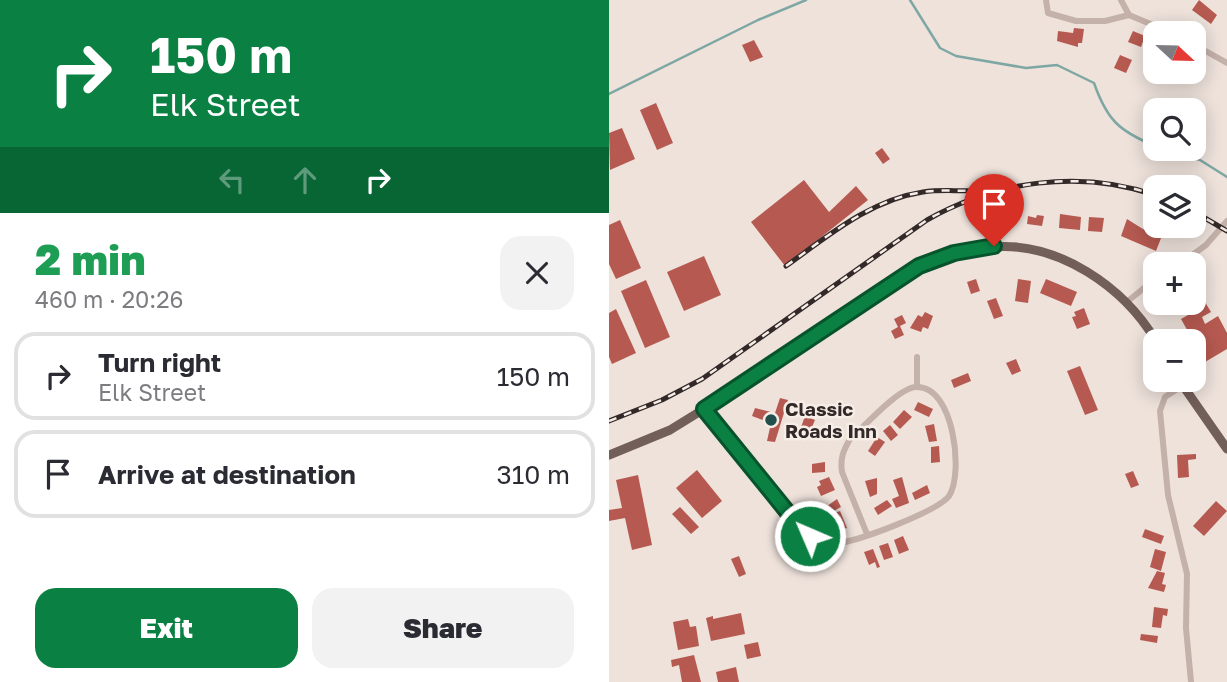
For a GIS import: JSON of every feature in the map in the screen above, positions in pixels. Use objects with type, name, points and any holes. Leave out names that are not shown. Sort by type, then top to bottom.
[{"type":"main road","points":[[609,455],[670,430],[919,266],[954,253],[994,246],[1038,250],[1085,271],[1128,301],[1148,329]]},
{"type":"main road","points":[[1187,392],[1227,449]]},
{"type":"street","points":[[1046,0],[1048,13],[1076,20],[1105,21],[1129,15],[1143,21]]},
{"type":"street","points":[[1121,0],[1129,15]]},
{"type":"street","points":[[1206,51],[1227,63]]},
{"type":"street","points":[[1196,252],[1227,221]]},
{"type":"street","points":[[1128,301],[1143,289]]},
{"type":"street","points":[[917,357],[917,387]]},
{"type":"street","points":[[704,409],[798,525],[810,536],[833,543],[867,534],[944,502],[953,486],[953,440],[948,414],[936,394],[917,387],[899,395],[849,439],[844,449],[842,472],[867,534]]},
{"type":"street","points":[[1171,392],[1165,397],[1160,411],[1168,495],[1187,574],[1186,628],[1191,682]]},
{"type":"building","points":[[1199,0],[1217,15],[1211,24],[1192,10]]},
{"type":"building","points":[[1074,28],[1084,29],[1082,43],[1078,43],[1078,47],[1057,41],[1058,31],[1073,33]]},
{"type":"building","points":[[1133,31],[1143,35],[1141,47],[1128,42]]},
{"type":"building","points":[[754,40],[763,57],[750,62],[742,45]]},
{"type":"building","points":[[1120,55],[1132,60],[1126,73],[1114,68]]},
{"type":"building","points":[[656,103],[673,143],[657,150],[640,110]]},
{"type":"building","points":[[622,128],[635,159],[610,170],[609,133]]},
{"type":"building","points":[[882,148],[890,159],[883,164],[875,153]]},
{"type":"building","points":[[804,180],[829,212],[856,186],[868,200],[785,266],[751,222]]},
{"type":"building","points":[[997,201],[1014,204],[1013,211],[1004,210],[1000,231],[988,229],[990,221],[994,221]]},
{"type":"building","points":[[1060,214],[1081,217],[1080,230],[1059,228]]},
{"type":"building","points":[[1037,215],[1044,216],[1042,226],[1027,224],[1028,216],[1036,218]]},
{"type":"building","points":[[1089,217],[1104,218],[1102,232],[1088,231]]},
{"type":"building","points":[[1127,219],[1143,229],[1143,238],[1161,238],[1156,251],[1121,236]]},
{"type":"building","points":[[620,220],[641,268],[616,279],[609,264],[609,225]]},
{"type":"building","points":[[704,256],[721,295],[684,311],[667,272]]},
{"type":"building","points":[[976,279],[980,291],[971,294],[967,282]]},
{"type":"building","points":[[1018,279],[1031,281],[1028,303],[1015,301]]},
{"type":"building","points":[[1046,279],[1077,292],[1071,306],[1040,293]]},
{"type":"building","points":[[646,280],[670,337],[645,348],[621,291]]},
{"type":"building","points":[[996,298],[1003,316],[994,319],[987,301]]},
{"type":"building","points":[[1084,308],[1090,324],[1077,329],[1072,317],[1076,316],[1074,312]]},
{"type":"building","points":[[616,309],[636,353],[612,364],[609,357],[609,313]]},
{"type":"building","points":[[925,312],[933,316],[928,329],[923,327],[921,332],[910,328],[918,315],[922,317]]},
{"type":"building","points":[[902,315],[906,323],[900,326],[904,335],[895,339],[891,331],[898,327],[894,319]]},
{"type":"building","points":[[1188,315],[1206,315],[1202,317],[1205,324],[1218,316],[1227,333],[1227,349],[1206,361],[1206,329],[1187,329],[1181,319]]},
{"type":"building","points":[[1016,359],[1021,371],[1012,375],[1006,363]]},
{"type":"building","points":[[1080,366],[1098,410],[1085,415],[1067,371]]},
{"type":"building","points":[[968,373],[971,381],[954,388],[951,380]]},
{"type":"building","name":"Classic Roads Inn","points":[[780,398],[788,400],[775,442],[767,441],[771,423],[752,416],[755,408],[775,413]]},
{"type":"building","points":[[918,402],[933,409],[929,417],[914,410]]},
{"type":"building","points":[[904,410],[912,417],[900,429],[893,422]]},
{"type":"building","points":[[805,416],[815,420],[809,434],[800,430]]},
{"type":"building","points":[[934,424],[937,441],[929,442],[925,426]]},
{"type":"building","points":[[890,425],[898,435],[891,441],[883,431]]},
{"type":"building","points":[[877,437],[885,442],[875,456],[868,451]]},
{"type":"building","points":[[939,446],[940,462],[931,463],[931,447]]},
{"type":"building","points":[[1196,454],[1196,459],[1188,460],[1189,477],[1178,478],[1177,455]]},
{"type":"building","points":[[825,462],[825,472],[812,473],[812,464]]},
{"type":"building","points":[[697,470],[722,501],[702,518],[676,488]]},
{"type":"building","points":[[1133,471],[1139,485],[1131,488],[1125,474]]},
{"type":"building","points":[[638,475],[652,545],[632,550],[625,518],[609,521],[609,510],[622,508],[616,480]]},
{"type":"building","points":[[829,477],[835,490],[821,496],[817,487],[821,485],[819,481]]},
{"type":"building","points":[[902,477],[909,503],[896,508],[892,499],[899,496],[893,480]]},
{"type":"building","points":[[877,478],[877,494],[870,497],[865,481]]},
{"type":"building","points":[[927,485],[930,493],[915,500],[912,493]]},
{"type":"building","points":[[837,499],[841,507],[826,515],[823,509]]},
{"type":"building","points":[[887,500],[892,506],[878,515],[874,508]]},
{"type":"building","points":[[1216,501],[1227,511],[1204,536],[1193,526]]},
{"type":"building","points":[[680,507],[699,527],[691,534],[672,514]]},
{"type":"building","points":[[840,511],[847,528],[839,531],[834,519],[824,524],[822,518]]},
{"type":"building","points":[[1145,529],[1164,536],[1161,544],[1142,537]]},
{"type":"building","points":[[903,536],[909,550],[899,554],[894,540]]},
{"type":"building","points":[[888,543],[893,557],[884,560],[879,546]]},
{"type":"building","points":[[873,549],[880,567],[877,568],[875,562],[869,565],[864,552]]},
{"type":"building","points":[[1155,549],[1166,552],[1161,571],[1150,567]]},
{"type":"building","points":[[739,556],[746,574],[739,577],[731,559]]},
{"type":"building","points":[[1157,571],[1165,573],[1162,584],[1166,585],[1164,592],[1148,588]]},
{"type":"building","points":[[1154,607],[1168,609],[1167,616],[1163,615],[1161,628],[1152,627]]},
{"type":"building","points":[[741,613],[745,634],[711,641],[706,618]]},
{"type":"building","points":[[688,619],[690,627],[696,626],[699,646],[678,650],[673,622]]},
{"type":"building","points":[[1141,634],[1158,636],[1157,643],[1140,640]]},
{"type":"building","points":[[758,642],[761,656],[747,659],[744,645]]},
{"type":"building","points":[[694,655],[701,682],[682,682],[679,665],[672,667],[671,660]]},
{"type":"building","points":[[736,667],[739,682],[718,682],[716,672]]},
{"type":"waterway","points":[[609,94],[758,20],[806,0]]},
{"type":"waterway","points":[[910,0],[940,48],[956,56],[1026,68],[1057,65],[1094,83],[1104,106],[1116,123],[1143,140]]},
{"type":"waterway","points":[[1202,161],[1227,177]]},
{"type":"railway","points":[[609,421],[662,400],[702,379],[927,220],[953,207],[1009,188],[1038,183],[1097,182],[1143,192]]},
{"type":"railway","points":[[786,266],[850,221],[885,203],[923,192],[982,190]]},
{"type":"railway","points":[[1206,219],[1227,231]]},
{"type":"place","name":"Classic Roads Inn","points":[[771,420]]},
{"type":"route","points":[[810,536],[782,506],[704,409],[919,266],[954,253],[994,246]]}]
